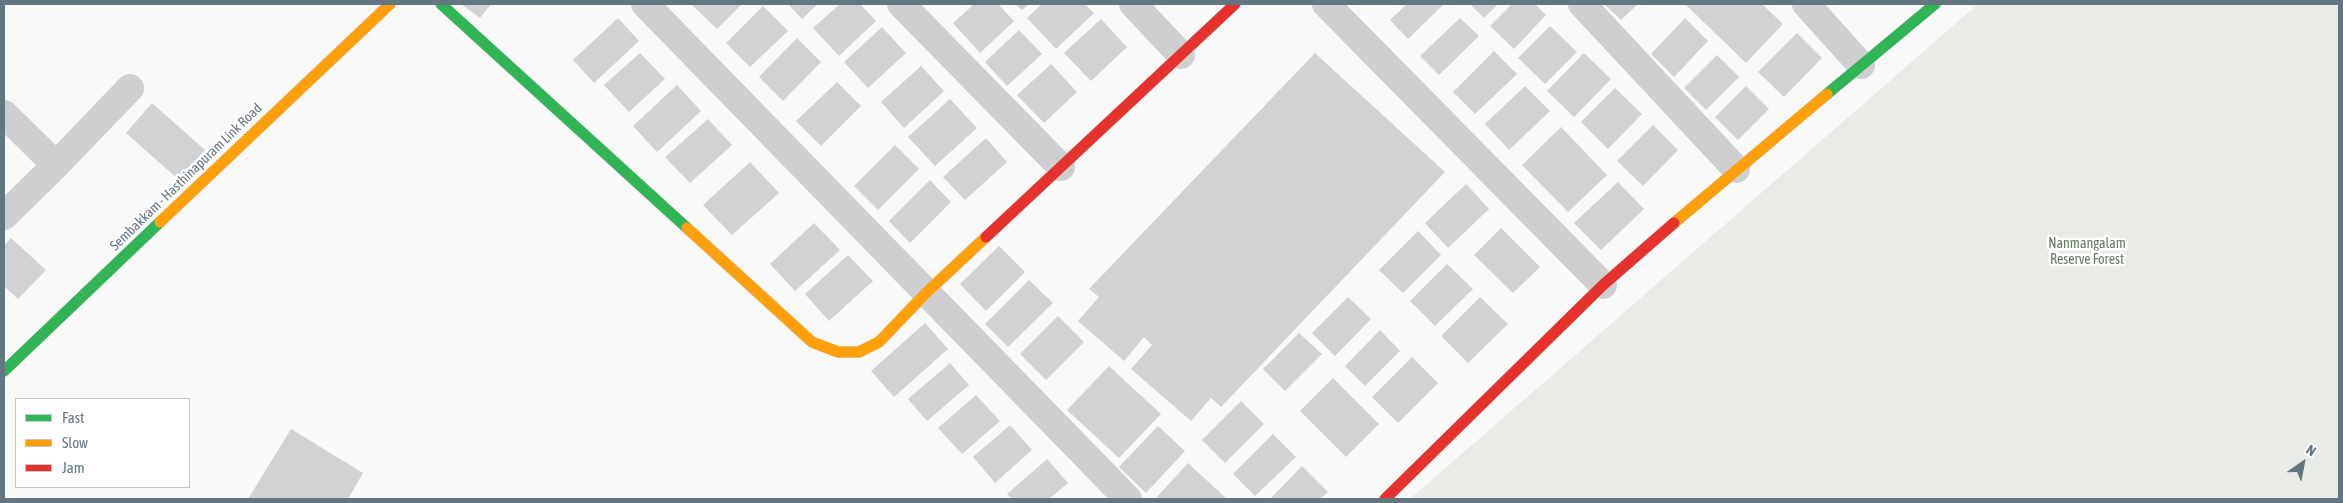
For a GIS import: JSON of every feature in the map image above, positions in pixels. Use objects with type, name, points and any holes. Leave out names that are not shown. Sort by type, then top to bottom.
[{"type":"street","name":"Sembakkam - Hasthinapuram Link Road","points":[[4,371],[390,4]]},
{"type":"street","points":[[441,4],[812,342],[838,352],[859,352],[879,342],[926,293],[1235,4]]},
{"type":"street","points":[[645,4],[1128,499]]},
{"type":"street","points":[[901,4],[1061,167]]},
{"type":"street","points":[[1133,4],[1180,55]]},
{"type":"street","points":[[1326,4],[1603,285]]},
{"type":"street","points":[[1582,4],[1736,169]]},
{"type":"street","points":[[1806,4],[1861,65]]},
{"type":"street","points":[[1385,499],[1603,285],[1736,169],[1935,4]]},
{"type":"street","points":[[4,216],[130,88]]},
{"type":"street","points":[[4,114],[56,165]]},
{"type":"green space","name":"Nanmangalam Reserve Forest","points":[[1978,4],[2339,4],[2339,499],[1410,499]]},
{"type":"building","points":[[461,4],[491,4],[480,18]]},
{"type":"building","points":[[691,4],[742,4],[717,29]]},
{"type":"building","points":[[788,4],[818,4],[802,19]]},
{"type":"building","points":[[840,4],[860,4],[876,21],[839,56],[813,28]]},
{"type":"building","points":[[974,4],[998,4],[1014,21],[980,53],[953,23]]},
{"type":"building","points":[[1015,4],[1029,4],[1022,10]]},
{"type":"building","points":[[1042,4],[1085,4],[1094,13],[1056,49],[1027,18]]},
{"type":"building","points":[[1407,4],[1444,4],[1408,39],[1390,20]]},
{"type":"building","points":[[1470,4],[1498,4],[1484,18]]},
{"type":"building","points":[[1512,4],[1535,4],[1546,15],[1514,49],[1490,26]]},
{"type":"building","points":[[1604,4],[1638,4],[1621,20]]},
{"type":"building","points":[[1685,4],[1762,4],[1783,24],[1746,63]]},
{"type":"building","points":[[763,6],[788,31],[750,67],[726,43]]},
{"type":"building","points":[[618,18],[639,41],[594,83],[573,60]]},
{"type":"building","points":[[1460,18],[1479,36],[1439,75],[1420,56]]},
{"type":"building","points":[[1685,18],[1708,41],[1674,77],[1651,54]]},
{"type":"building","points":[[1101,19],[1127,47],[1091,81],[1064,53]]},
{"type":"building","points":[[1550,26],[1577,52],[1545,84],[1518,58]]},
{"type":"building","points":[[882,27],[906,53],[868,88],[844,62]]},
{"type":"building","points":[[1019,30],[1042,54],[1007,86],[985,62]]},
{"type":"building","points":[[1797,33],[1822,58],[1784,97],[1758,72]]},
{"type":"building","points":[[797,38],[821,62],[783,101],[759,77]]},
{"type":"building","points":[[1494,51],[1517,74],[1475,114],[1453,92]]},
{"type":"building","points":[[640,53],[665,79],[629,112],[604,85]]},
{"type":"building","points":[[1315,53],[1445,172],[1221,407],[1211,398],[1191,421],[1131,369],[1152,345],[1144,337],[1124,361],[1078,321],[1099,297],[1089,289]]},
{"type":"building","points":[[1584,53],[1611,79],[1574,117],[1547,91]]},
{"type":"building","points":[[1717,55],[1739,77],[1706,110],[1684,88]]},
{"type":"building","points":[[1051,64],[1077,92],[1044,123],[1017,95]]},
{"type":"building","points":[[921,66],[944,91],[904,128],[881,102]]},
{"type":"building","points":[[837,82],[861,106],[821,146],[796,121]]},
{"type":"building","points":[[677,85],[701,111],[657,152],[633,126]]},
{"type":"building","points":[[1525,86],[1550,111],[1509,150],[1485,124]]},
{"type":"building","points":[[1746,86],[1769,109],[1738,140],[1715,117]]},
{"type":"building","points":[[1615,88],[1642,114],[1608,149],[1581,122]]},
{"type":"building","points":[[950,99],[977,128],[935,166],[908,137]]},
{"type":"building","points":[[152,103],[205,150],[179,180],[126,133]]},
{"type":"building","points":[[708,119],[732,145],[690,183],[665,157]]},
{"type":"building","points":[[1653,125],[1678,150],[1643,186],[1617,161]]},
{"type":"building","points":[[1561,127],[1607,175],[1568,212],[1522,165]]},
{"type":"building","points":[[986,138],[1007,162],[965,200],[943,177]]},
{"type":"building","points":[[895,145],[919,169],[878,210],[854,186]]},
{"type":"building","points":[[750,162],[779,193],[732,235],[703,205]]},
{"type":"building","points":[[930,180],[951,202],[910,243],[889,221]]},
{"type":"building","points":[[1618,182],[1644,209],[1601,250],[1574,223]]},
{"type":"building","points":[[1466,184],[1489,209],[1448,248],[1425,223]]},
{"type":"building","points":[[814,223],[840,250],[795,291],[770,264]]},
{"type":"building","points":[[1501,228],[1540,267],[1513,293],[1474,255]]},
{"type":"building","points":[[1418,231],[1441,255],[1403,293],[1379,270]]},
{"type":"building","points":[[11,238],[46,270],[18,299],[4,286],[4,246]]},
{"type":"building","points":[[999,246],[1025,272],[986,311],[960,284]]},
{"type":"building","points":[[848,255],[873,281],[829,321],[805,294]]},
{"type":"building","points":[[1447,264],[1473,289],[1435,326],[1410,301]]},
{"type":"building","points":[[1029,280],[1053,303],[1008,347],[985,324]]},
{"type":"building","points":[[1348,297],[1371,319],[1335,356],[1312,333]]},
{"type":"building","points":[[1480,297],[1508,324],[1468,363],[1441,336]]},
{"type":"building","points":[[1058,316],[1084,342],[1046,380],[1020,354]]},
{"type":"building","points":[[925,323],[948,349],[894,397],[871,371]]},
{"type":"building","points":[[1380,330],[1400,351],[1365,386],[1345,366]]},
{"type":"building","points":[[1299,333],[1322,354],[1285,391],[1263,369]]},
{"type":"building","points":[[1412,357],[1438,383],[1398,423],[1372,397]]},
{"type":"building","points":[[950,363],[969,385],[927,421],[908,399]]},
{"type":"building","points":[[1109,366],[1161,414],[1119,458],[1067,410]]},
{"type":"building","points":[[1333,378],[1379,424],[1346,457],[1300,411]]},
{"type":"building","points":[[976,395],[1000,421],[962,454],[938,428]]},
{"type":"building","points":[[1241,401],[1264,424],[1225,463],[1202,440]]},
{"type":"building","points":[[1010,425],[1032,450],[995,483],[973,457]]},
{"type":"building","points":[[1158,426],[1185,451],[1146,493],[1119,467]]},
{"type":"building","points":[[291,429],[363,473],[348,499],[248,499]]},
{"type":"building","points":[[1273,434],[1296,457],[1255,496],[1233,474]]},
{"type":"building","points":[[1047,459],[1068,483],[1049,499],[1012,499],[1007,494]]},
{"type":"building","points":[[1188,463],[1226,498],[1155,499]]},
{"type":"building","points":[[1302,466],[1328,492],[1320,499],[1270,499]]},
{"type":"traffic: fast","points":[[441,4],[687,228]]},
{"type":"traffic: fast","points":[[1827,94],[1935,4]]},
{"type":"traffic: fast","points":[[4,371],[160,222]]},
{"type":"traffic: slow","points":[[160,222],[390,4]]},
{"type":"traffic: slow","points":[[1674,223],[1827,94]]},
{"type":"traffic: slow","points":[[687,228],[812,342],[838,352],[859,352],[879,342],[926,293],[986,237]]},
{"type":"traffic: jam","points":[[986,237],[1235,4]]},
{"type":"traffic: jam","points":[[1385,499],[1603,285],[1674,223]]}]
